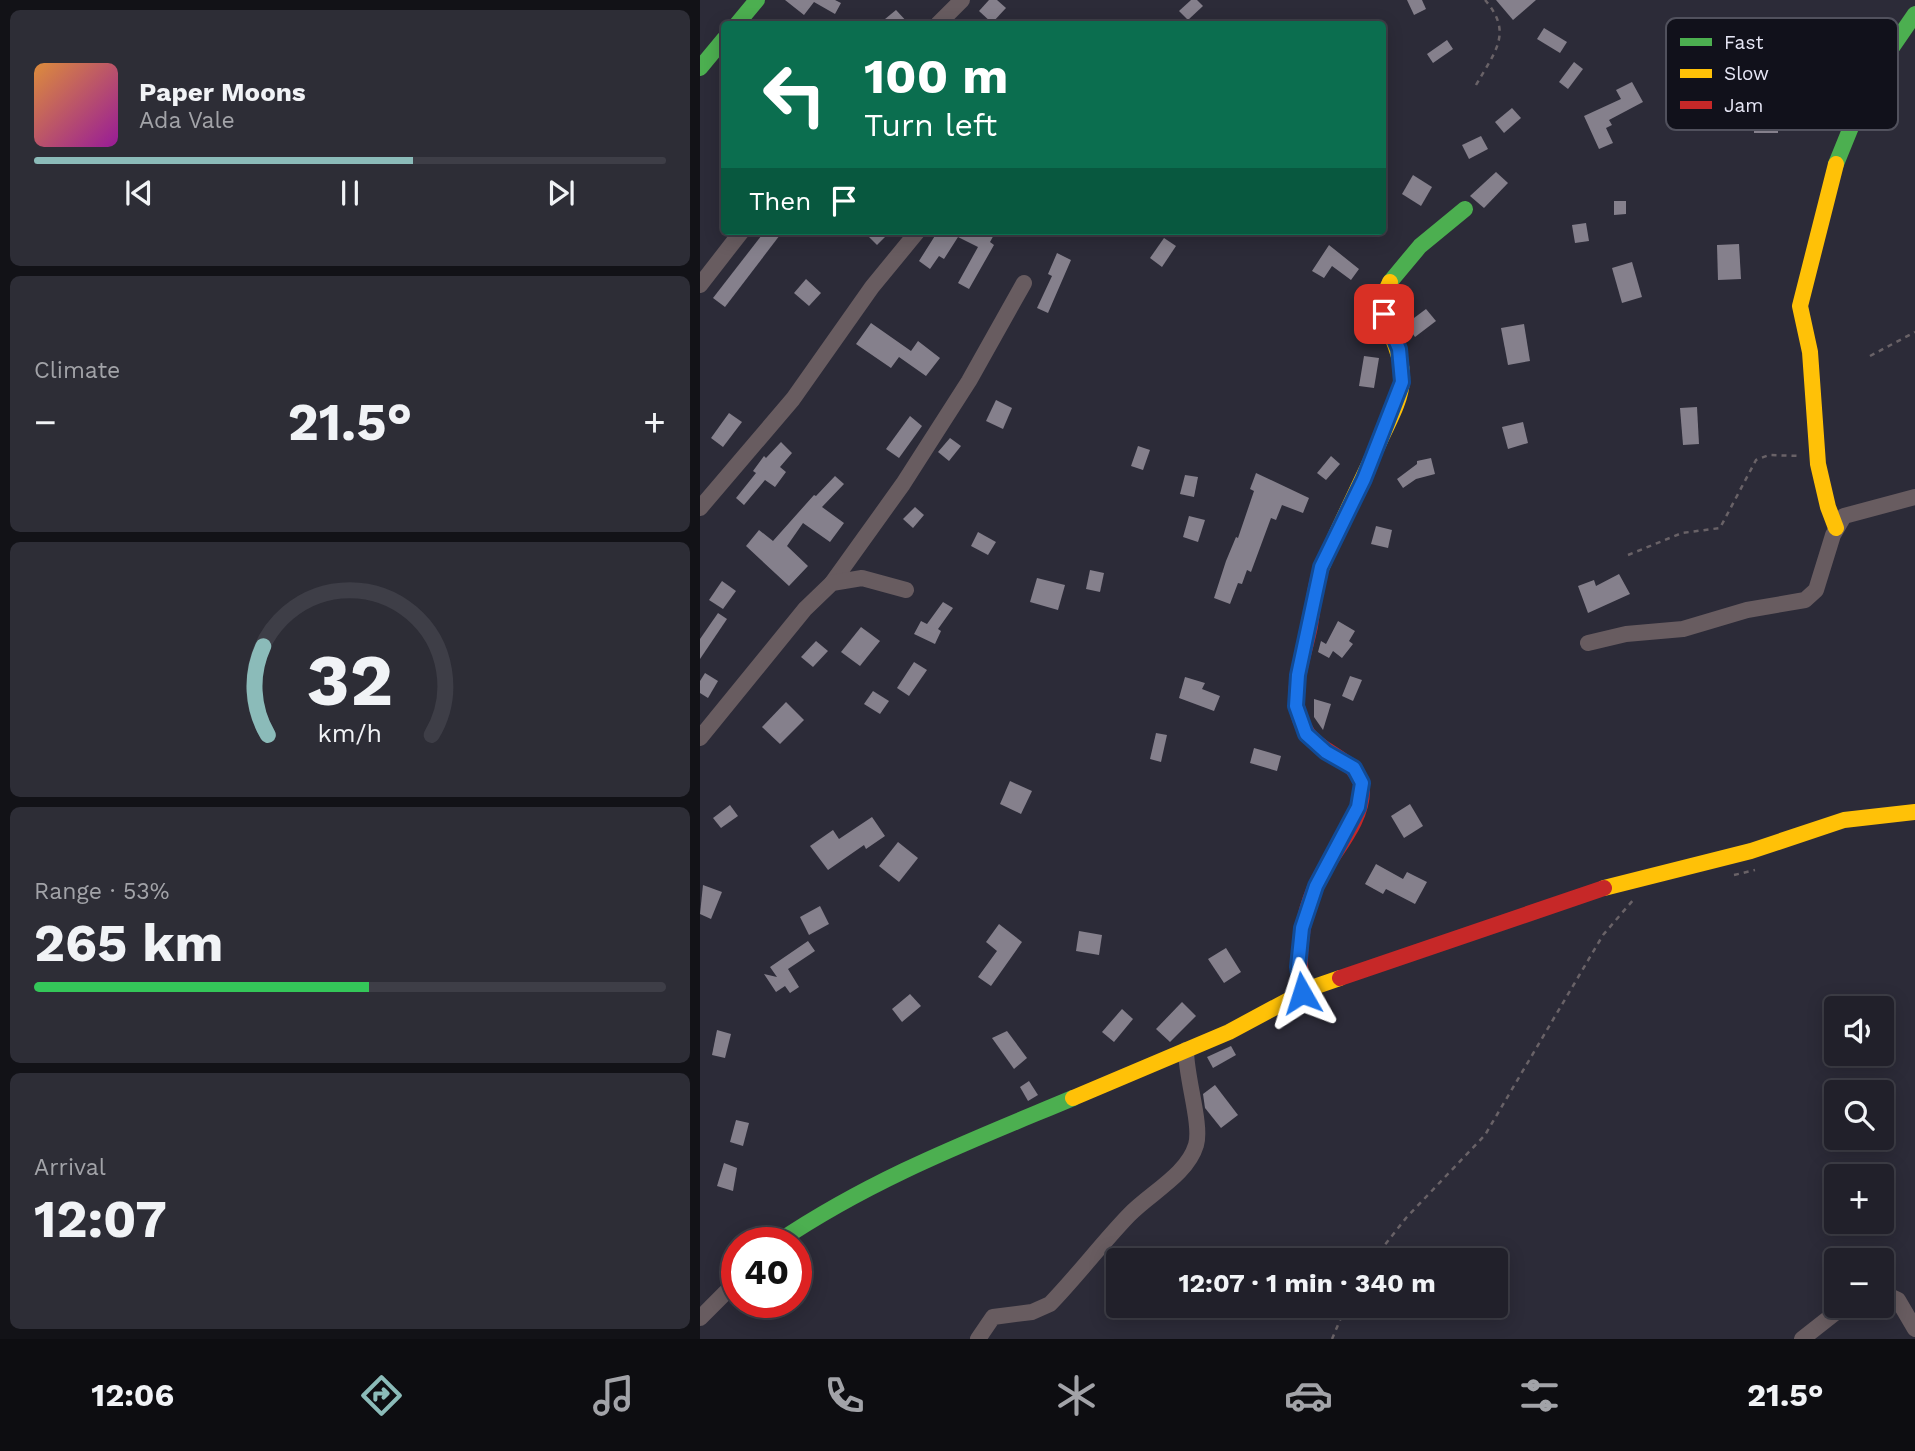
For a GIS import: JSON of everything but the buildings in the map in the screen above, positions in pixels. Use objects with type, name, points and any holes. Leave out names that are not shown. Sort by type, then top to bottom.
[{"type":"street","points":[[740,21],[757,0]]},
{"type":"street","points":[[941,21],[962,0]]},
{"type":"street","points":[[1898,37],[1913,19]]},
{"type":"street","points":[[700,68],[721,43]]},
{"type":"street","points":[[1836,528],[1828,507],[1818,457],[1810,353],[1799,308],[1805,276],[1845,130]]},
{"type":"street","points":[[1302,993],[1298,967],[1302,928],[1316,886],[1349,827],[1362,792],[1359,774],[1354,768],[1326,752],[1306,734],[1296,706],[1298,675],[1318,577],[1364,479],[1402,382],[1399,349],[1384,314],[1385,291],[1425,239],[1465,209]]},
{"type":"street","points":[[700,285],[739,235]]},
{"type":"street","points":[[700,508],[793,399],[872,287],[915,235]]},
{"type":"street","points":[[700,738],[805,608],[832,583],[902,485],[962,391],[1024,283]]},
{"type":"street","points":[[1588,643],[1626,634],[1683,629],[1747,610],[1805,600],[1816,590],[1836,528],[1849,513],[1881,508],[1915,497]]},
{"type":"street","points":[[832,583],[862,578],[906,590]]},
{"type":"street","points":[[800,1227],[830,1207],[886,1177],[1229,1032],[1302,993],[1619,883],[1739,854],[1844,820],[1915,812]]},
{"type":"street","points":[[978,1339],[993,1317],[1004,1313],[1032,1312],[1050,1304],[1136,1207],[1189,1160],[1196,1144],[1198,1124],[1186,1070],[1186,1049]]},
{"type":"street","points":[[700,1318],[721,1297]]},
{"type":"street","points":[[1894,1298],[1898,1300],[1915,1329]]},
{"type":"street","points":[[1802,1339],[1829,1318]]},
{"type":"path","points":[[1476,85],[1500,40],[1496,12],[1485,0]]},
{"type":"path","points":[[1870,356],[1915,332]]},
{"type":"path","points":[[1628,555],[1682,533],[1723,527],[1756,460],[1762,456],[1818,457]]},
{"type":"path","points":[[1727,876],[1762,868]]},
{"type":"path","points":[[1382,1248],[1406,1218],[1485,1135],[1603,934],[1620,912],[1641,894]]},
{"type":"path","points":[[1332,1339],[1341,1318]]},
{"type":"traffic: fast","points":[[740,21],[757,0]]},
{"type":"traffic: fast","points":[[1898,39],[1915,14]]},
{"type":"traffic: fast","points":[[700,68],[721,43]]},
{"type":"traffic: fast","points":[[1836,164],[1850,130]]},
{"type":"traffic: fast","points":[[1390,282],[1420,246],[1465,209]]},
{"type":"traffic: fast","points":[[801,1227],[885,1180],[1073,1098]]},
{"type":"traffic: slow","points":[[1836,164],[1800,306],[1810,352],[1818,464],[1836,528]]},
{"type":"traffic: slow","points":[[1321,569],[1400,395],[1401,367],[1386,319],[1385,295],[1390,282]]},
{"type":"traffic: slow","points":[[1604,888],[1751,851],[1844,820],[1915,812]]},
{"type":"traffic: slow","points":[[1073,1098],[1229,1032],[1311,988],[1340,978]]},
{"type":"traffic: jam","points":[[1302,993],[1300,949],[1308,907],[1319,879],[1353,825],[1362,789],[1355,771],[1308,734],[1297,708],[1297,681],[1321,569]]},
{"type":"traffic: jam","points":[[1340,978],[1604,888]]},
{"type":"route","points":[[1302,993],[1298,967],[1302,928],[1316,886],[1358,807],[1362,783],[1354,768],[1314,744],[1306,734],[1296,706],[1298,675],[1321,567],[1364,479],[1393,411],[1402,382],[1399,349],[1384,314]]}]
